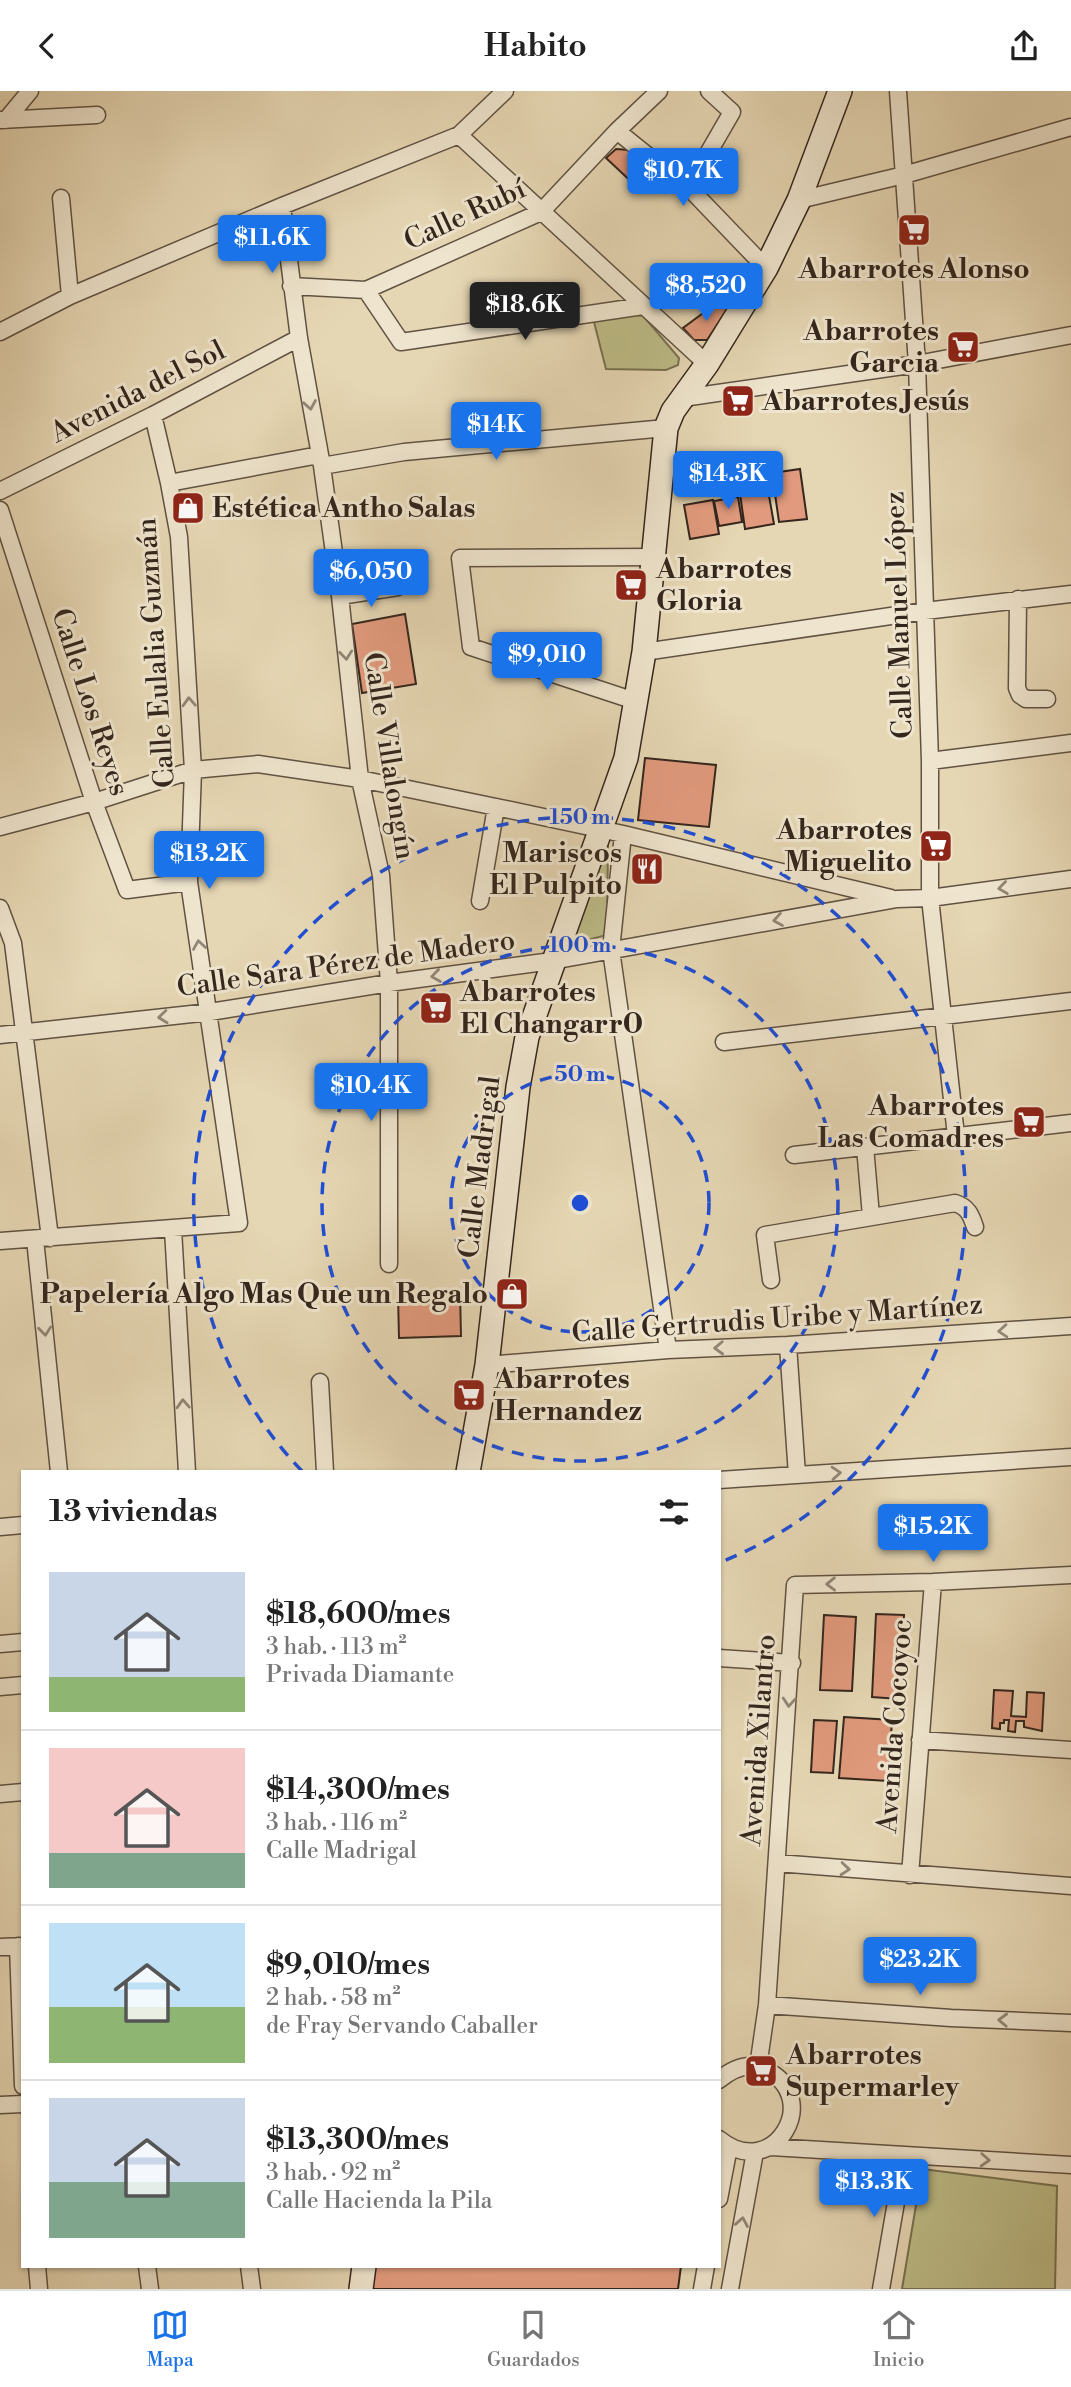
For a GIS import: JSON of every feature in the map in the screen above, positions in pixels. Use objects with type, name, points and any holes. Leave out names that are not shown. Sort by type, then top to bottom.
[{"type":"street","points":[[3,120],[30,91]]},
{"type":"street","points":[[0,332],[70,296],[459,135],[505,91]]},
{"type":"street","name":"Calle Rubí","points":[[292,286],[366,290],[541,212],[617,131],[659,91]]},
{"type":"street","points":[[688,188],[733,112],[709,91]]},
{"type":"street","name":"Calle Madrigal","points":[[468,1470],[487,1365],[517,1087],[527,1037],[552,961],[626,758],[644,652],[666,428],[766,268],[800,200],[840,91]]},
{"type":"street","name":"Calle Manuel López","points":[[898,91],[917,364],[930,761],[930,898],[956,1136]]},
{"type":"street","points":[[3,120],[97,115]]},
{"type":"street","points":[[800,200],[904,175],[1071,127]]},
{"type":"street","points":[[617,131],[688,188],[766,268]]},
{"type":"street","points":[[459,135],[707,365]]},
{"type":"street","points":[[61,198],[70,296]]},
{"type":"street","name":"Calle Villalongín","points":[[282,206],[299,338],[340,596],[360,779],[381,875],[389,983],[389,1264]]},
{"type":"street","points":[[366,290],[401,342],[643,306]]},
{"type":"street","points":[[683,398],[917,364],[1071,335]]},
{"type":"street","name":"Avenida del Sol","points":[[0,491],[299,338]]},
{"type":"street","name":"Calle Eulalia Guzmán","points":[[153,415],[179,537],[193,770],[189,882],[239,1223],[173,1229]]},
{"type":"street","points":[[169,483],[320,460],[666,428]]},
{"type":"street","name":"Calle Los Reyes","points":[[0,510],[94,802],[127,890],[189,882]]},
{"type":"street","points":[[635,701],[471,647],[460,558],[655,557]]},
{"type":"street","points":[[340,596],[398,587]]},
{"type":"street","points":[[644,652],[925,611],[1071,594]]},
{"type":"street","points":[[1018,599],[1017,688],[1020,695],[1027,699],[1047,699]]},
{"type":"street","points":[[930,761],[1071,743]]},
{"type":"street","points":[[0,827],[94,802],[193,770],[258,764],[360,779],[496,807],[897,899]]},
{"type":"street","points":[[480,901],[496,807]]},
{"type":"street","points":[[623,834],[611,950],[668,1350]]},
{"type":"street","name":"Calle Sara Pérez de Madero","points":[[0,1035],[210,1013],[389,983],[552,961],[897,899],[930,898],[1071,879]]},
{"type":"street","points":[[0,908],[13,943],[25,1032],[59,1470]]},
{"type":"street","points":[[724,1042],[1071,1001]]},
{"type":"street","points":[[794,1155],[1071,1123]]},
{"type":"street","points":[[865,1147],[871,1216]]},
{"type":"street","points":[[771,1280],[765,1235],[956,1203],[964,1205],[975,1227]]},
{"type":"street","points":[[0,1241],[173,1229],[187,1470]]},
{"type":"street","name":"Calle Gertrudis Uribe y Martínez","points":[[487,1365],[668,1350],[788,1345],[1071,1326]]},
{"type":"street","points":[[788,1345],[797,1475]]},
{"type":"street","points":[[320,1382],[325,1470]]},
{"type":"street","points":[[721,1480],[1071,1457]]},
{"type":"street","points":[[0,1527],[21,1525]]},
{"type":"street","points":[[933,1582],[1071,1575]]},
{"type":"street","name":"Avenida Xilantro","points":[[758,2067],[767,2005],[796,1585],[933,1582]]},
{"type":"street","name":"Avenida Cocoyoc","points":[[909,1875],[933,1582]]},
{"type":"street","points":[[0,1644],[21,1642]]},
{"type":"street","points":[[721,1658],[792,1663]]},
{"type":"street","points":[[0,1687],[21,1685]]},
{"type":"street","points":[[920,1740],[1071,1750]]},
{"type":"street","points":[[0,1794],[21,1792]]},
{"type":"street","points":[[777,1863],[1071,1886]]},
{"type":"street","points":[[0,1947],[20,1946],[21,1993]]},
{"type":"street","points":[[767,2005],[951,2018],[1071,2023]]},
{"type":"street","points":[[721,2078],[743,2067],[758,2067],[774,2074],[786,2086],[792,2103],[791,2120],[784,2135],[763,2149],[730,2289]]},
{"type":"street","points":[[0,2105],[21,2104]]},
{"type":"street","points":[[721,2177],[724,2143],[742,2151],[763,2149],[1071,2165]]},
{"type":"street","points":[[881,2289],[904,2156]]},
{"type":"street","points":[[37,2268],[39,2289]]},
{"type":"street","points":[[147,2268],[149,2289]]},
{"type":"street","points":[[249,2268],[252,2289]]},
{"type":"street","points":[[361,2289],[364,2268]]},
{"type":"street","points":[[702,2289],[706,2268]]},
{"type":"shaded area","points":[[640,312],[679,358],[678,365],[666,370],[606,369],[593,318]]},
{"type":"shaded area","points":[[608,838],[607,935],[571,944]]},
{"type":"shaded area","points":[[922,2169],[1057,2186],[1055,2289],[902,2289]]},
{"type":"building","points":[[616,149],[629,150],[652,171],[637,187],[606,158]]},
{"type":"building","points":[[714,305],[729,307],[707,340],[694,340],[683,328]]},
{"type":"building","points":[[800,469],[807,519],[779,522],[772,473]]},
{"type":"building","points":[[768,490],[774,524],[745,529],[740,494]]},
{"type":"building","points":[[738,497],[742,522],[719,526],[714,501]]},
{"type":"building","points":[[713,500],[719,534],[690,539],[684,505]]},
{"type":"building","points":[[405,614],[416,684],[362,693],[352,624]]},
{"type":"building","points":[[645,758],[716,765],[709,827],[638,820]]},
{"type":"building","points":[[460,1293],[461,1336],[399,1338],[398,1295]]},
{"type":"building","points":[[876,1614],[904,1615],[899,1699],[872,1697]]},
{"type":"building","points":[[824,1615],[856,1617],[852,1691],[820,1690]]},
{"type":"building","points":[[994,1690],[1013,1691],[1011,1716],[1026,1717],[1027,1692],[1044,1693],[1042,1731],[1024,1727],[1024,1721],[1016,1721],[1015,1732],[1008,1731],[1009,1720],[1000,1723],[1000,1729],[992,1728]]},
{"type":"building","points":[[844,1717],[892,1720],[888,1781],[839,1778]]},
{"type":"building","points":[[814,1720],[837,1721],[833,1773],[811,1772]]},
{"type":"building","points":[[375,2268],[681,2268],[678,2289],[372,2289]]},
{"type":"place","name":"Abarrotes Alonso","points":[[914,230]]},
{"type":"place","name":"Abarrotes Garcia","points":[[963,347]]},
{"type":"place","name":"Abarrotes Jesús","points":[[738,401]]},
{"type":"place","name":"Estética Antho Salas","points":[[188,508]]},
{"type":"place","name":"Abarrotes Gloria","points":[[631,585]]},
{"type":"place","name":"Abarrotes Miguelito","points":[[936,846]]},
{"type":"place","name":"Mariscos El Pulpito","points":[[647,869]]},
{"type":"place","name":"Abarrotes El Changarr0","points":[[436,1008]]},
{"type":"place","name":"Abarrotes Las Comadres","points":[[1029,1122]]},
{"type":"place","name":"Papelería Algo Mas Que un Regalo","points":[[512,1294]]},
{"type":"place","name":"Abarrotes Hernandez","points":[[469,1395]]},
{"type":"place","name":"Abarrotes Supermarley","points":[[761,2071]]}]
